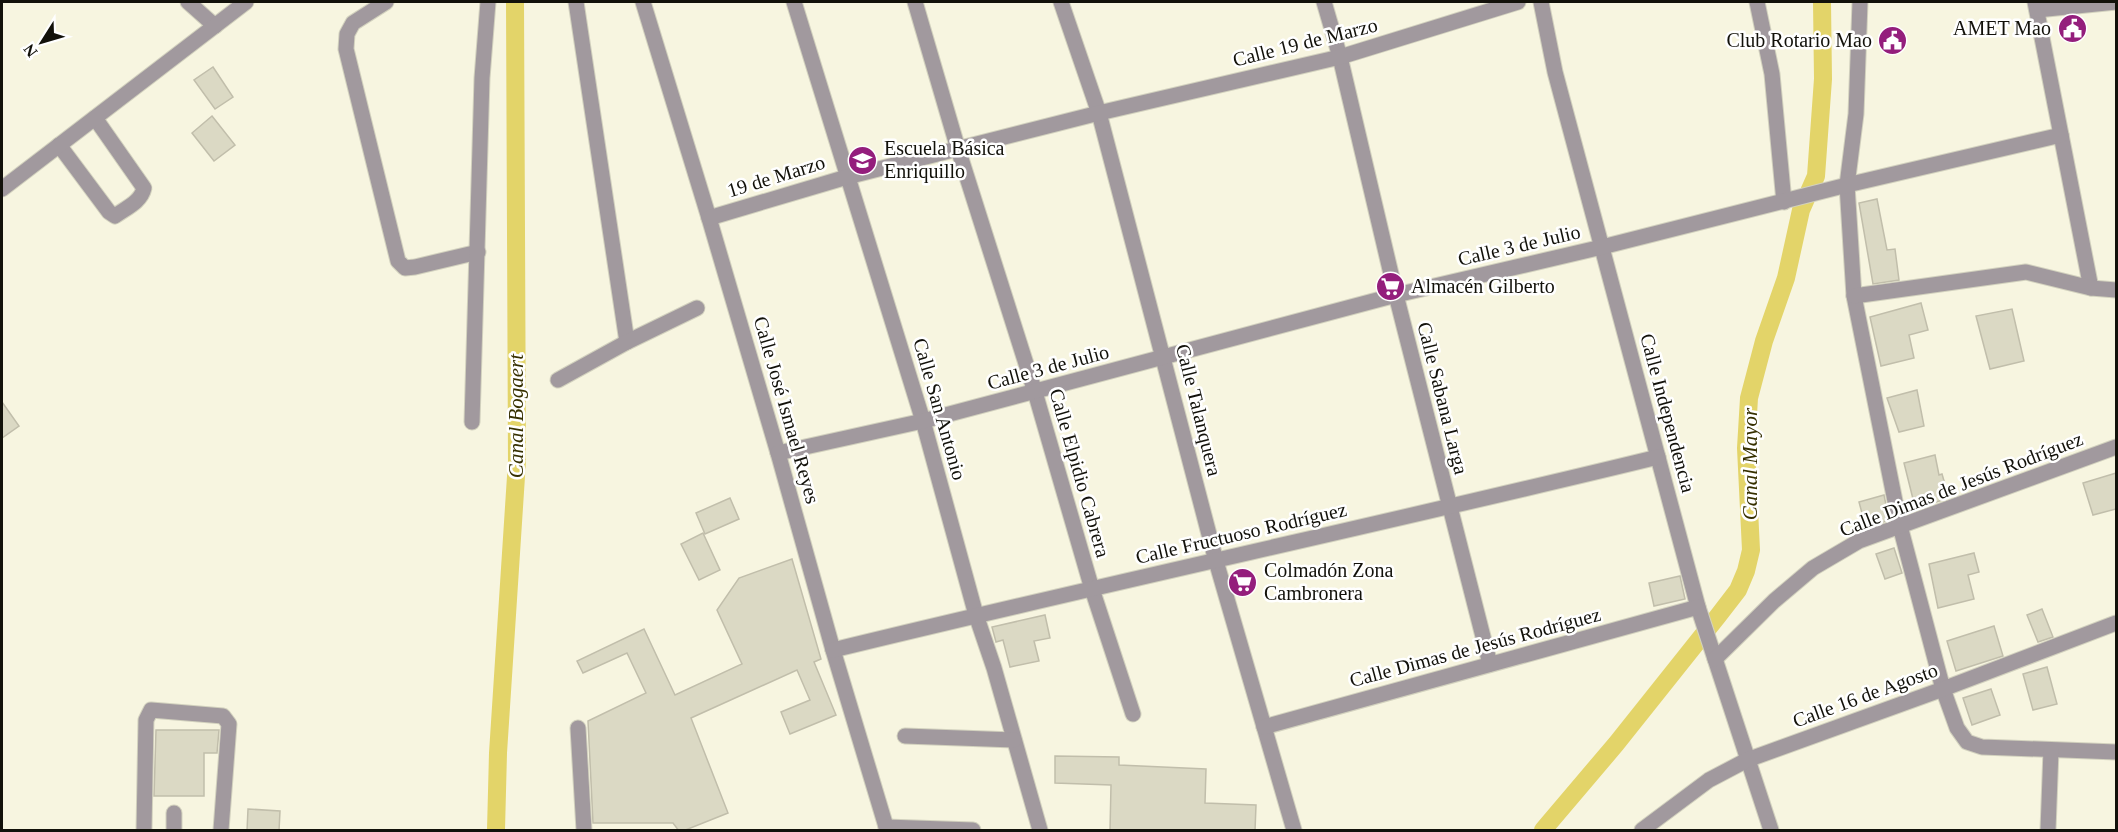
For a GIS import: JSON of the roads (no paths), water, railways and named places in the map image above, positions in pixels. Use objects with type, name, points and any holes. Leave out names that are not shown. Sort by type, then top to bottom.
[{"type":"street","points":[[188,2],[215,26]]},
{"type":"street","points":[[2,189],[246,2]]},
{"type":"street","points":[[386,2],[354,23],[347,34],[346,49],[398,261],[405,268],[415,267],[478,252]]},
{"type":"street","points":[[472,422],[482,78],[488,2]]},
{"type":"street","points":[[576,2],[627,342]]},
{"type":"street","name":"Calle José Ismael Reyes","points":[[643,2],[710,218],[833,650],[887,829]]},
{"type":"street","name":"Calle San Antonio","points":[[794,2],[923,421],[976,615],[1040,831]]},
{"type":"street","name":"Calle Elpidio Cabrera","points":[[915,2],[958,149],[1035,392],[1092,589],[1133,714]]},
{"type":"street","name":"Calle Talanquera","points":[[1061,2],[1099,114],[1216,561],[1294,831]]},
{"type":"street","name":"Calle Sabana Larga","points":[[1324,2],[1340,57],[1396,295],[1490,664]]},
{"type":"street","name":"Calle 19 de Marzo","points":[[1099,114],[1340,57],[1518,2]]},
{"type":"street","name":"Calle Independencia","points":[[1541,2],[1555,72],[1699,610],[1771,831]]},
{"type":"street","points":[[1757,2],[1772,74],[1788,201]]},
{"type":"street","points":[[1860,2],[1856,114],[1847,185],[1854,296],[1900,526],[1943,689],[1957,728],[1967,742],[1982,747],[2116,752]]},
{"type":"street","points":[[2091,288],[2036,6],[2116,2]]},
{"type":"street","name":"19 de Marzo","points":[[710,218],[847,177],[1099,114]]},
{"type":"street","points":[[59,145],[109,212],[115,216],[137,201],[144,188],[94,118]]},
{"type":"street","name":"Calle 3 de Julio","points":[[778,453],[923,421],[1396,295],[2061,135]]},
{"type":"street","points":[[1854,296],[2026,272],[2091,288],[2116,290]]},
{"type":"street","points":[[558,380],[627,342],[697,308]]},
{"type":"street","name":"Calle Dimas de Jesús Rodríguez","points":[[1714,654],[1813,568],[1859,541],[2116,447]]},
{"type":"street","name":"Calle Fructuoso Rodríguez","points":[[833,650],[976,615],[1450,508],[1658,457]]},
{"type":"street","name":"Calle Dimas de Jesús Rodríguez","points":[[1264,727],[1490,664],[1699,610]]},
{"type":"street","name":"Calle 16 de Agosto","points":[[1642,831],[1709,780],[1747,760],[2116,623]]},
{"type":"street","points":[[144,831],[146,720],[151,710],[223,716],[227,719],[229,724],[221,831]]},
{"type":"street","points":[[578,728],[585,831]]},
{"type":"street","points":[[905,736],[1014,740]]},
{"type":"street","points":[[2048,831],[2052,750]]},
{"type":"street","points":[[174,813],[174,831]]},
{"type":"street","points":[[887,829],[973,831]]},
{"type":"waterway","name":"Canal Bogaert","points":[[496,830],[498,753],[517,461],[515,2]]},
{"type":"waterway","name":"Canal Mayor","points":[[1543,830],[1616,744],[1718,616],[1738,590],[1746,571],[1751,550],[1746,448],[1749,398],[1764,341],[1786,278],[1801,210],[1816,176],[1823,79],[1822,2]]},
{"type":"place","name":"AMET Mao","points":[[2072,28]]},
{"type":"place","name":"Club Rotario Mao","points":[[1893,40]]},
{"type":"place","name":"Escuela Básica Enriquillo","points":[[863,160]]},
{"type":"place","name":"Almacén Gilberto","points":[[1390,286]]},
{"type":"place","name":"Colmadón Zona Cambronera","points":[[1243,582]]}]
